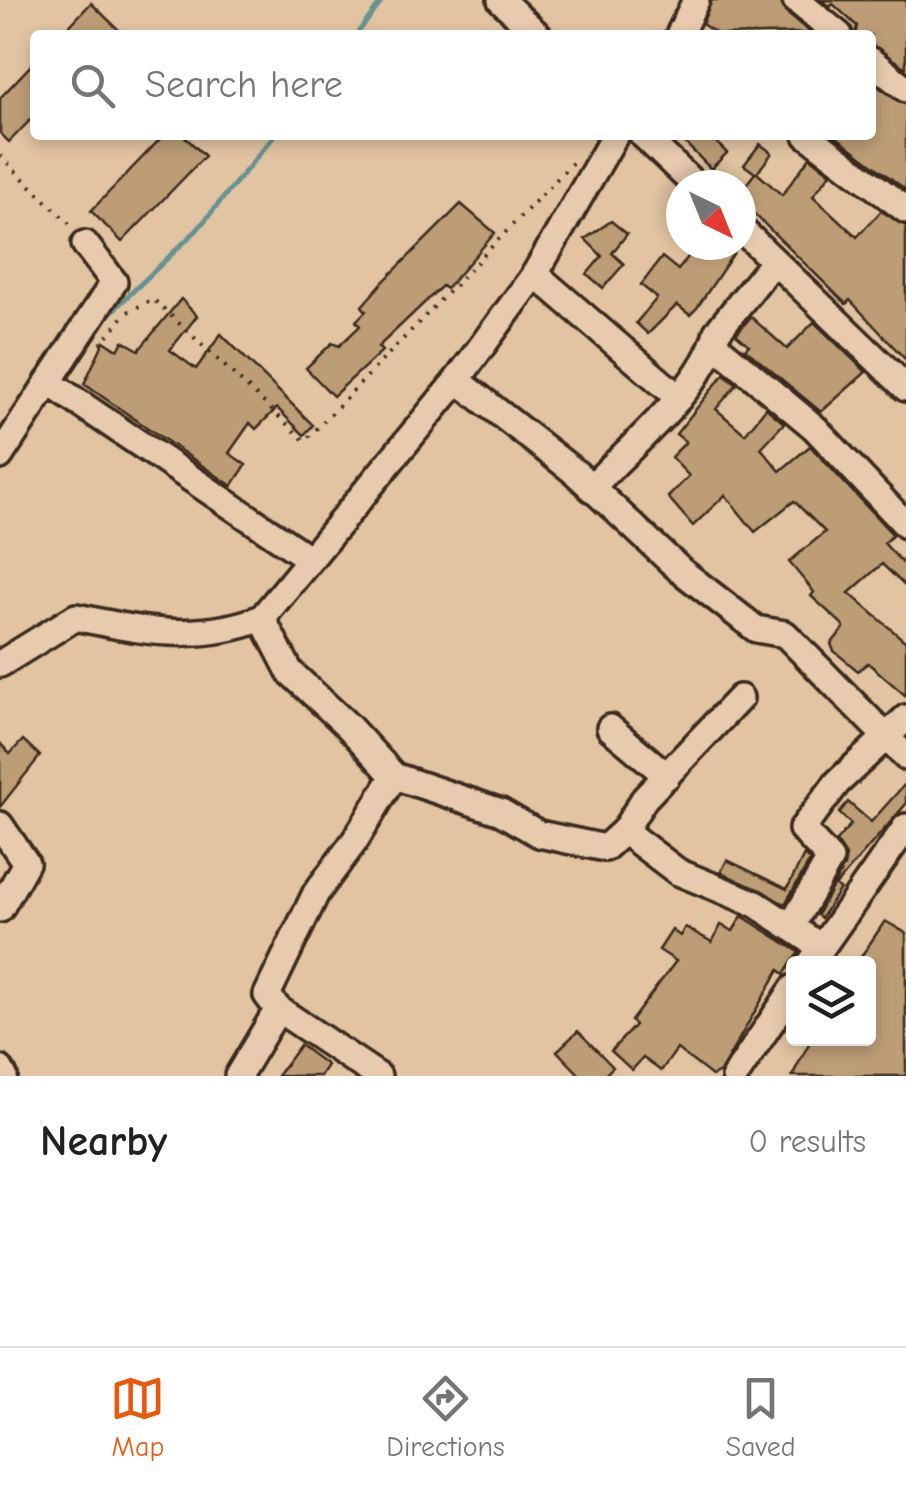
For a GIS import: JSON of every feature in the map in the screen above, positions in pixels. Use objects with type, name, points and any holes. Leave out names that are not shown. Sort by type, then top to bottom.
[{"type":"street","points":[[501,0],[533,30]]},
{"type":"street","points":[[681,30],[696,0]]},
{"type":"street","points":[[796,0],[834,30]]},
{"type":"street","points":[[876,64],[906,89]]},
{"type":"street","points":[[0,664],[76,617],[142,632],[196,636],[233,630],[262,618],[457,380],[535,274],[611,140]]},
{"type":"street","points":[[649,140],[680,170]]},
{"type":"street","points":[[814,140],[906,210]]},
{"type":"street","points":[[0,456],[54,387],[114,282],[85,244]]},
{"type":"street","points":[[756,244],[906,388]]},
{"type":"street","points":[[592,488],[679,398],[714,344],[717,332],[774,261]]},
{"type":"street","points":[[535,274],[679,398]]},
{"type":"street","points":[[714,344],[815,428],[906,525]]},
{"type":"street","points":[[457,380],[592,488],[680,570],[756,629],[784,634],[906,757]]},
{"type":"street","points":[[54,387],[310,559]]},
{"type":"street","points":[[262,618],[290,672],[394,776],[501,812],[539,834],[605,848],[624,831],[644,799],[740,698]]},
{"type":"street","points":[[792,925],[830,859],[802,829],[838,783],[906,718]]},
{"type":"street","points":[[610,728],[667,776]]},
{"type":"street","points":[[378,1076],[278,1009],[267,994],[316,893],[354,842],[394,776]]},
{"type":"street","points":[[0,825],[26,863],[0,909]]},
{"type":"street","points":[[624,831],[678,872],[756,904],[792,925],[816,955],[906,827]]},
{"type":"street","points":[[735,1076],[786,1000]]},
{"type":"street","points":[[238,1076],[278,1009]]},
{"type":"street","points":[[0,1070],[4,1076]]},
{"type":"path","points":[[94,353],[126,313],[153,298],[305,441],[579,155]]},
{"type":"path","points":[[0,156],[68,220],[85,244]]},
{"type":"building","points":[[712,0],[780,0],[785,12],[807,30],[711,30],[702,24]]},
{"type":"building","points":[[822,0],[906,0],[906,68],[876,48],[876,30],[856,30],[857,26],[833,4],[830,7]]},
{"type":"building","points":[[91,3],[119,30],[66,30]]},
{"type":"building","points":[[30,66],[30,120],[9,142],[0,133],[0,98]]},
{"type":"building","points":[[876,85],[906,105],[906,190],[841,140],[876,140]]},
{"type":"building","points":[[159,140],[188,140],[205,156],[122,242],[91,211]]},
{"type":"building","points":[[682,140],[714,140],[727,153],[711,169]]},
{"type":"building","points":[[760,144],[772,153],[757,173],[782,195],[810,157],[831,173],[813,196],[857,237],[881,211],[906,226],[906,360],[850,300],[846,304],[756,216],[756,170],[744,165]]},
{"type":"building","points":[[461,204],[495,233],[446,289],[442,286],[378,347],[382,351],[333,396],[306,368],[332,343],[339,346],[360,326],[356,321],[366,311],[362,306]]},
{"type":"building","points":[[611,221],[627,234],[612,253],[624,264],[603,288],[587,274],[602,256],[585,239]]},
{"type":"building","points":[[662,257],[678,270],[686,260],[729,260],[690,315],[677,305],[648,334],[636,323],[657,298],[641,285]]},
{"type":"building","points":[[181,299],[197,316],[170,350],[196,369],[221,334],[313,425],[304,435],[277,408],[256,429],[250,423],[229,453],[246,465],[232,486],[84,384],[104,341],[118,350],[123,341],[139,350]]},
{"type":"building","points":[[751,317],[787,349],[814,322],[866,372],[821,412],[745,349],[749,345],[736,334]]},
{"type":"building","points":[[724,374],[737,384],[716,409],[745,434],[766,408],[784,423],[761,448],[780,471],[810,446],[893,535],[884,543],[906,567],[906,587],[882,564],[849,593],[906,642],[906,696],[868,663],[858,671],[834,651],[831,644],[844,628],[842,624],[811,596],[814,592],[789,562],[825,532],[794,501],[755,532],[725,495],[693,526],[668,497],[689,476],[671,457],[686,442],[676,434]]},
{"type":"building","points":[[23,740],[40,756],[0,807],[0,743],[10,754]]},
{"type":"building","points":[[906,783],[906,804],[835,886],[840,889],[821,918],[817,915],[846,856],[836,841],[851,824],[839,813],[848,802],[871,822]]},
{"type":"building","points":[[804,855],[810,861],[785,904],[721,872],[727,860],[787,889]]},
{"type":"building","points":[[742,916],[799,952],[796,956],[786,956],[786,971],[784,974],[779,970],[720,1072],[712,1076],[677,1049],[661,1071],[643,1058],[632,1070],[611,1051],[635,1025],[631,1021],[676,961],[659,950],[672,930],[680,936],[685,927],[712,942],[721,925],[733,931]]},
{"type":"building","points":[[885,921],[906,933],[906,1076],[792,1076],[808,1046],[876,1046],[876,956],[861,956]]},
{"type":"building","points":[[578,1031],[613,1067],[604,1076],[581,1076],[557,1051]]},
{"type":"building","points":[[300,1045],[327,1065],[320,1076],[277,1076]]},
{"type":"waterway","points":[[360,30],[383,0]]},
{"type":"waterway","points":[[104,319],[197,230],[271,140]]}]
